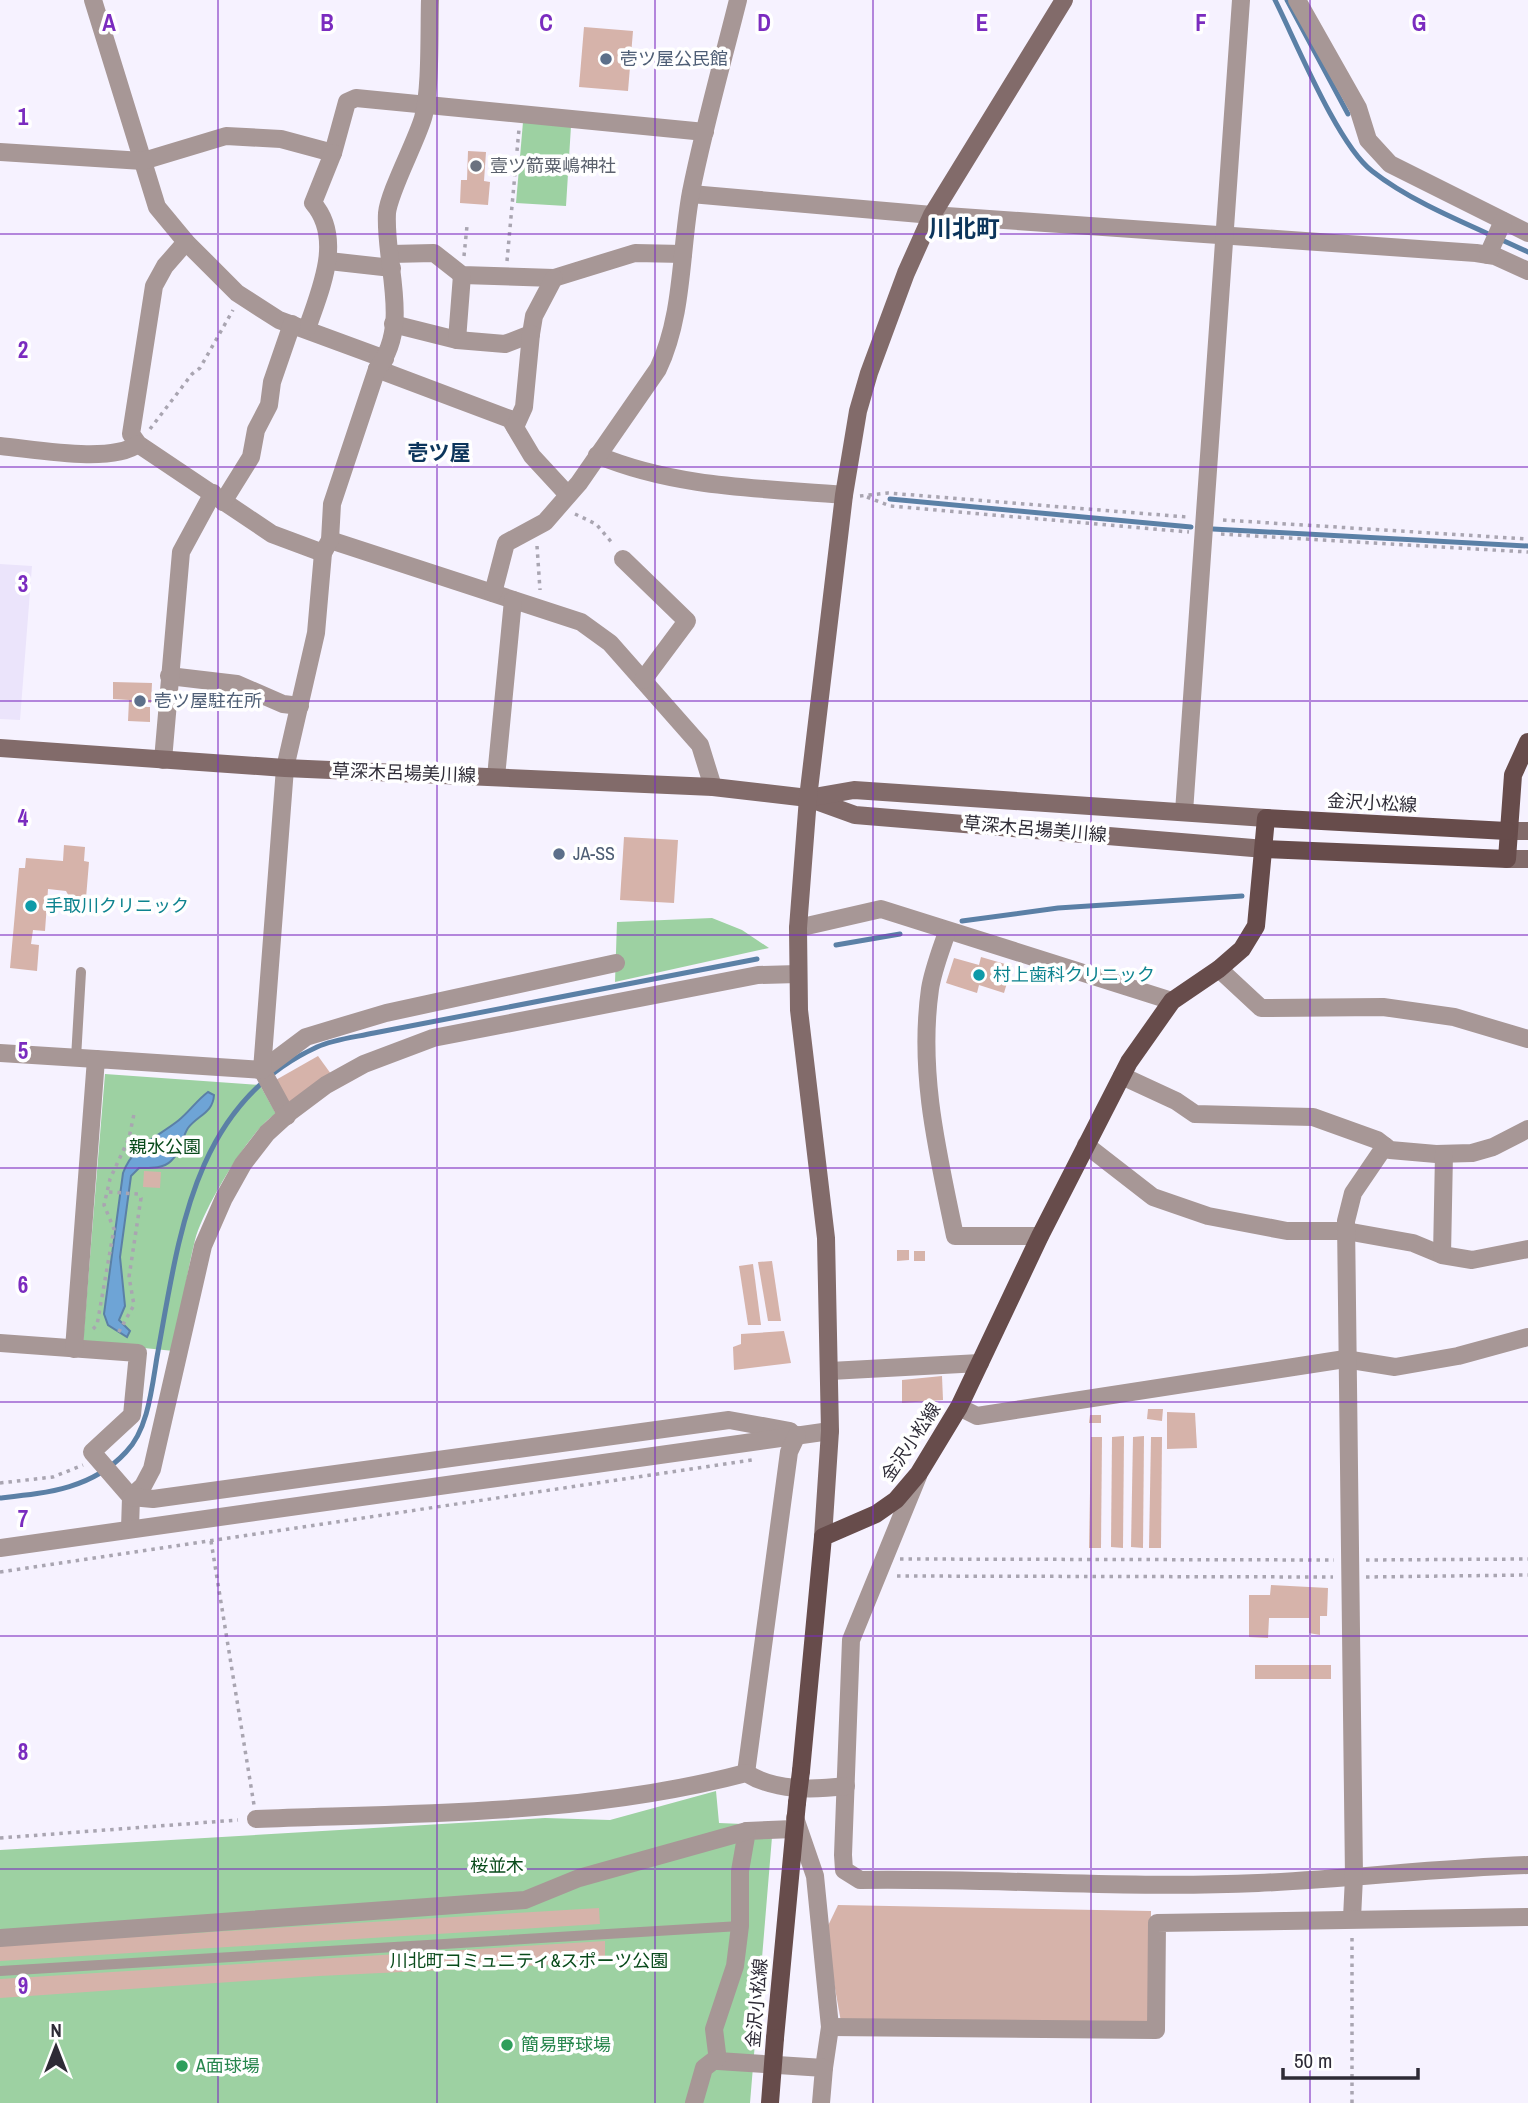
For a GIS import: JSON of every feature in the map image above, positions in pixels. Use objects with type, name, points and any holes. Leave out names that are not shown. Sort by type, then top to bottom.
[{"type":"main road","points":[[823,1537],[830,1431],[826,1238],[798,974],[798,928],[808,798],[844,495],[859,411],[869,373],[887,318],[932,215],[1064,0]]},
{"type":"main road","points":[[1507,859],[1513,775],[1528,742]]},
{"type":"main road","name":"草深木呂場美川線","points":[[0,748],[285,768],[713,787],[808,798],[855,815],[1265,849]]},
{"type":"main road","name":"草深木呂場美川線","points":[[808,798],[854,790],[1266,818]]},
{"type":"main road","name":"金沢小松線","points":[[770,2103],[823,1537],[876,1514],[896,1500],[919,1473],[959,1407],[1040,1236],[1122,1076],[1172,1001],[1219,969],[1242,949],[1256,926],[1266,818],[1507,831]]},
{"type":"main road","points":[[1507,831],[1528,831]]},
{"type":"main road","points":[[1265,849],[1528,859]]},
{"type":"street","points":[[93,0],[157,207],[186,242],[241,296],[299,327],[510,419],[563,500]]},
{"type":"street","points":[[286,1116],[262,1070],[269,948],[285,768],[316,632],[332,504],[381,364],[393,339],[392,261],[387,211],[417,137],[425,104],[430,0]]},
{"type":"street","points":[[493,593],[506,542],[545,522],[597,456],[658,369],[667,350],[691,194],[738,0]]},
{"type":"street","points":[[1184,812],[1241,0]]},
{"type":"street","points":[[1297,0],[1357,108],[1368,140],[1378,152],[1405,174],[1502,223],[1528,233]]},
{"type":"street","points":[[163,760],[181,552],[218,498],[251,457],[256,430],[270,405],[272,382],[329,261],[325,217],[313,203],[333,153],[347,102],[356,97],[705,132]]},
{"type":"street","points":[[0,152],[143,161],[226,136],[281,139],[333,153]]},
{"type":"street","points":[[691,194],[932,215],[1490,251],[1528,271]]},
{"type":"street","points":[[1490,251],[1502,223]]},
{"type":"street","points":[[186,242],[165,266],[154,286],[149,305],[131,434],[138,444],[272,534],[493,593],[581,622],[610,643],[700,745],[713,787]]},
{"type":"street","points":[[329,261],[392,261],[434,253],[463,275],[554,278],[635,253],[683,254]]},
{"type":"street","points":[[457,340],[463,275]]},
{"type":"street","points":[[515,428],[524,407],[534,316],[554,278]]},
{"type":"street","points":[[393,324],[457,340],[505,344],[531,334]]},
{"type":"street","points":[[0,446],[96,453],[130,451],[138,444]]},
{"type":"street","points":[[597,456],[679,480],[844,495]]},
{"type":"street","points":[[622,559],[687,621],[643,680]]},
{"type":"street","points":[[496,777],[513,600]]},
{"type":"street","points":[[169,676],[237,684],[283,704],[300,706]]},
{"type":"street","points":[[798,928],[881,909],[1172,1001]]},
{"type":"street","points":[[947,932],[930,987],[926,1058],[933,1128],[954,1236],[1040,1236]]},
{"type":"street","points":[[0,1053],[262,1070],[306,1037],[386,1013],[616,963]]},
{"type":"street","points":[[1219,969],[1261,1008],[1383,1007],[1454,1017],[1528,1039]]},
{"type":"street","points":[[127,1492],[143,1486],[152,1469],[204,1246],[224,1198],[243,1164],[267,1133],[326,1085],[364,1064],[433,1038],[758,975],[798,974]]},
{"type":"street","points":[[74,1349],[96,1059]]},
{"type":"street","points":[[1122,1076],[1176,1101],[1195,1114],[1313,1117],[1377,1140],[1390,1150],[1472,1153],[1493,1147],[1528,1129]]},
{"type":"street","points":[[1086,1145],[1153,1197],[1208,1216],[1287,1231],[1346,1231],[1413,1243],[1442,1255],[1472,1260],[1516,1254],[1528,1249]]},
{"type":"street","points":[[1352,1918],[1354,1877],[1345,1359],[1346,1231],[1353,1194],[1385,1146]]},
{"type":"street","points":[[1442,1255],[1444,1154]]},
{"type":"street","points":[[959,1407],[977,1416],[1345,1359],[1395,1367],[1458,1356],[1528,1337]]},
{"type":"street","points":[[0,1343],[138,1353],[132,1415],[92,1452],[127,1492],[153,1499],[729,1420],[800,1434]]},
{"type":"street","points":[[830,1371],[980,1363]]},
{"type":"street","points":[[0,1548],[830,1431]]},
{"type":"street","points":[[746,1773],[789,1452],[800,1434]]},
{"type":"street","points":[[919,1473],[851,1640],[844,1870],[860,1880],[961,1878],[1171,1885],[1354,1877],[1528,1864]]},
{"type":"street","points":[[127,1492],[130,1529]]},
{"type":"street","points":[[256,1819],[483,1810],[620,1798],[689,1788],[746,1773],[764,1784],[822,1789],[846,1786]]},
{"type":"street","points":[[0,1938],[525,1900],[579,1878],[795,1817],[815,1876],[830,2027],[821,2103]]},
{"type":"street","points":[[747,1831],[740,1871],[740,1926],[735,1966],[714,2029],[717,2058],[718,2061],[824,2068]]},
{"type":"street","points":[[830,2027],[1156,2030],[1157,1923],[1528,1917]]},
{"type":"street","points":[[694,2103],[704,2068],[717,2058]]},
{"type":"lane","points":[[76,1058],[81,972]]},
{"type":"lane","points":[[0,1971],[740,1926]]},
{"type":"path","points":[[505,277],[520,114]]},
{"type":"path","points":[[463,275],[467,226]]},
{"type":"path","points":[[138,444],[192,374],[200,369],[241,296]]},
{"type":"path","points":[[563,500],[596,524],[622,559]]},
{"type":"path","points":[[536,526],[541,609]]},
{"type":"path","points":[[74,1349],[97,1325],[114,1229],[105,1210],[110,1179],[133,1125],[134,1114]]},
{"type":"path","points":[[108,1193],[138,1194],[141,1198],[129,1278],[134,1305],[114,1339]]},
{"type":"path","points":[[0,1483],[53,1477],[75,1470],[97,1457]]},
{"type":"path","points":[[0,1572],[747,1464],[757,1458]]},
{"type":"path","points":[[0,1838],[256,1819],[211,1541]]},
{"type":"path","points":[[881,1567],[1349,1569],[1528,1559]]},
{"type":"path","points":[[881,1567],[1349,1569],[1528,1575]]},
{"type":"path","points":[[1352,1918],[1352,2103]]},
{"type":"shaded area","points":[[0,564],[32,566],[20,720],[0,719]]},
{"type":"green space","points":[[523,122],[571,126],[566,206],[516,203]]},
{"type":"green space","points":[[712,918],[742,930],[769,948],[615,982],[617,922]]},
{"type":"green space","name":"親水公園","points":[[105,1074],[260,1085],[276,1114],[241,1152],[199,1227],[174,1351],[83,1342]]},
{"type":"green space","name":"川北町コミュニティ&スポーツ公園","points":[[716,1791],[719,1823],[743,1824],[772,1837],[750,2103],[0,2103],[0,1850],[545,1818],[610,1820]]},
{"type":"water","points":[[208,1092],[214,1095],[211,1106],[188,1128],[175,1157],[160,1167],[139,1168],[131,1176],[120,1257],[125,1306],[119,1320],[130,1331],[127,1337],[108,1325],[104,1314],[123,1173],[127,1163],[140,1148],[179,1120]]},
{"type":"building","name":"壱ツ屋公民館","points":[[584,27],[633,31],[628,91],[579,87]]},
{"type":"building","name":"壹ツ箭粟嶋神社","points":[[468,151],[486,152],[484,181],[490,182],[488,205],[460,203],[461,180],[467,180]]},
{"type":"building","name":"壱ツ屋駐在所","points":[[113,682],[152,683],[151,703],[147,702],[146,707],[150,707],[150,722],[128,721],[129,700],[113,699]]},
{"type":"building","points":[[624,837],[678,840],[674,903],[620,900]]},
{"type":"building","name":"手取川クリニック","points":[[64,845],[85,847],[84,861],[89,862],[85,910],[76,909],[66,891],[48,889],[45,931],[33,930],[31,944],[39,945],[37,971],[10,968],[19,868],[25,868],[26,858],[63,861]]},
{"type":"building","name":"村上歯科クリニック","points":[[981,957],[1012,966],[1004,993],[979,985],[977,993],[946,983],[954,958],[979,965]]},
{"type":"building","points":[[318,1056],[331,1074],[289,1108],[274,1081]]},
{"type":"building","points":[[144,1171],[161,1172],[160,1188],[143,1187]]},
{"type":"building","points":[[897,1250],[909,1250],[909,1260],[897,1261]]},
{"type":"building","points":[[914,1251],[925,1251],[925,1261],[914,1261]]},
{"type":"building","points":[[772,1261],[781,1321],[768,1321],[758,1262]]},
{"type":"building","points":[[753,1264],[761,1325],[748,1325],[739,1266]]},
{"type":"building","points":[[784,1331],[791,1363],[734,1370],[733,1347],[741,1344],[741,1334]]},
{"type":"building","points":[[942,1376],[943,1400],[902,1403],[902,1380]]},
{"type":"building","points":[[1148,1409],[1163,1409],[1162,1421],[1147,1419]]},
{"type":"building","points":[[1167,1412],[1195,1413],[1197,1448],[1167,1449]]},
{"type":"building","points":[[1090,1415],[1101,1415],[1101,1423],[1089,1423]]},
{"type":"building","points":[[1124,1436],[1123,1548],[1111,1547],[1112,1437]]},
{"type":"building","points":[[1144,1436],[1143,1548],[1131,1547],[1133,1437]]},
{"type":"building","points":[[1091,1437],[1102,1437],[1101,1548],[1089,1548]]},
{"type":"building","points":[[1151,1437],[1162,1437],[1161,1548],[1149,1548]]},
{"type":"building","points":[[1271,1585],[1328,1588],[1327,1616],[1320,1616],[1320,1635],[1309,1633],[1309,1618],[1269,1618],[1268,1638],[1249,1637],[1249,1595],[1270,1595]]},
{"type":"building","points":[[1255,1665],[1331,1665],[1331,1679],[1255,1679]]},
{"type":"building","points":[[838,1905],[1151,1911],[1150,2024],[841,2022],[825,1932]]},
{"type":"building","points":[[599,1908],[600,1924],[0,1961],[0,1945]]},
{"type":"building","points":[[605,1941],[605,1962],[319,1976],[0,1998],[0,1979]]},
{"type":"waterway","points":[[1275,0],[1332,117],[1359,158],[1372,171],[1407,195],[1528,252]]},
{"type":"waterway","points":[[1287,0],[1348,114]]},
{"type":"waterway","points":[[890,499],[1191,527]]},
{"type":"waterway","points":[[1213,529],[1528,546]]},
{"type":"waterway","points":[[962,921],[1058,908],[1242,896]]},
{"type":"waterway","points":[[836,945],[900,934]]},
{"type":"waterway","points":[[0,1498],[52,1491],[84,1481],[113,1464],[133,1443],[148,1408],[174,1266],[198,1179],[217,1139],[242,1103],[275,1072],[317,1047],[338,1040],[757,959]]},
{"type":"place","name":"壱ツ屋公民館","points":[[606,59]]},
{"type":"place","name":"壹ツ箭粟嶋神社","points":[[476,166]]},
{"type":"place","name":"壱ツ屋駐在所","points":[[140,701]]},
{"type":"place","name":"JA-SS","points":[[559,854]]},
{"type":"place","name":"手取川クリニック","points":[[31,906]]},
{"type":"place","name":"村上歯科クリニック","points":[[979,975]]},
{"type":"place","name":"簡易野球場","points":[[507,2045]]},
{"type":"place","name":"A面球場","points":[[182,2066]]},
{"type":"district","name":"川北町","points":[[964,229]]},
{"type":"district","name":"壱ツ屋","points":[[439,453]]},
{"type":"park label","name":"桜並木","points":[[497,1866]]}]
